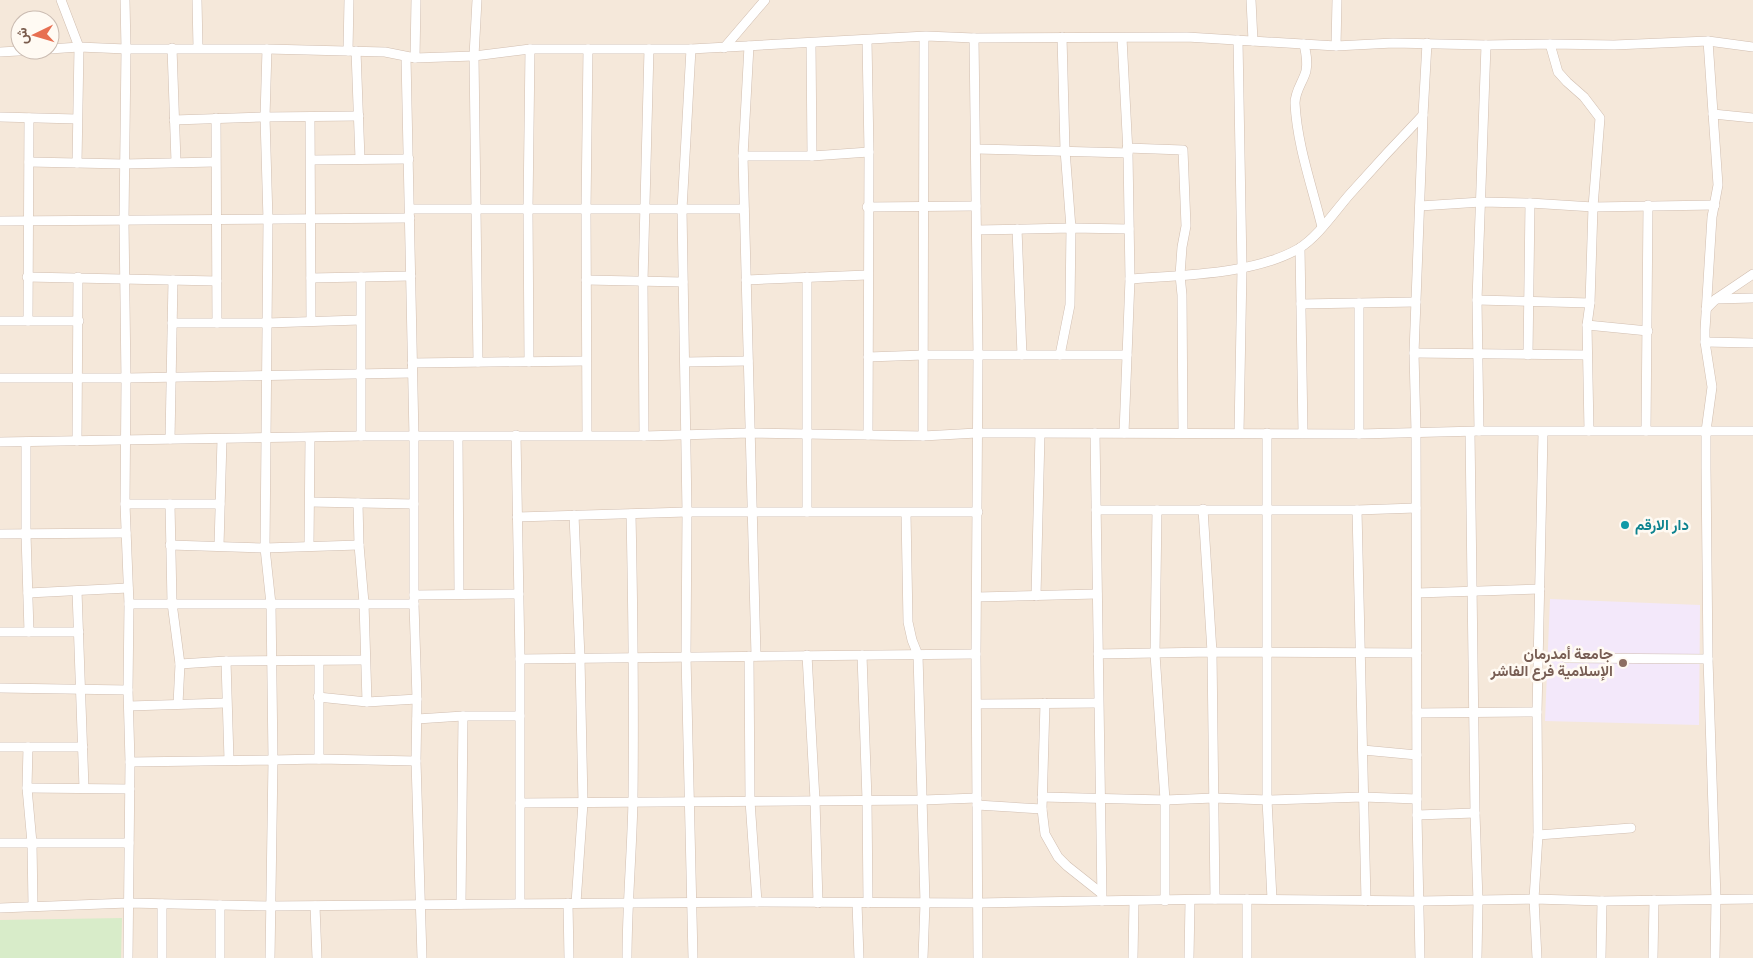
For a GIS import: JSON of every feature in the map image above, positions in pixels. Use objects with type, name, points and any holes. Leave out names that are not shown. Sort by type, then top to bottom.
[{"type":"street","points":[[61,0],[79,47],[77,163]]},
{"type":"street","points":[[125,0],[125,504],[129,604],[128,690],[130,762],[128,958]]},
{"type":"street","points":[[197,0],[198,48]]},
{"type":"street","points":[[348,0],[360,159]]},
{"type":"street","points":[[416,0],[411,58],[409,159],[414,437],[416,761],[422,958]]},
{"type":"street","points":[[477,0],[474,56],[478,362]]},
{"type":"street","points":[[724,48],[765,0]]},
{"type":"street","points":[[1251,0],[1253,41]]},
{"type":"street","points":[[1336,46],[1337,0]]},
{"type":"street","points":[[60,48],[267,48],[385,52],[411,58],[474,56],[530,49],[724,48],[924,37],[1187,37],[1336,46],[1428,43],[1614,45],[1708,42],[1753,47]]},
{"type":"street","points":[[923,436],[924,37]]},
{"type":"street","points":[[1060,355],[1070,305],[1071,228],[1065,150],[1062,37]]},
{"type":"street","points":[[974,38],[978,356],[976,654],[978,704],[978,958]]},
{"type":"street","points":[[1122,38],[1130,279],[1124,433]]},
{"type":"street","points":[[866,40],[868,435]]},
{"type":"street","points":[[1238,40],[1242,268],[1239,433]]},
{"type":"street","points":[[1708,42],[1718,185],[1714,205],[1705,342],[1712,387],[1706,431],[1708,659],[1716,899],[1715,958]]},
{"type":"street","points":[[811,43],[812,156]]},
{"type":"street","points":[[1420,958],[1417,815],[1414,353],[1423,115],[1428,43]]},
{"type":"street","points":[[1304,44],[1307,65],[1295,100],[1296,113],[1302,150],[1322,227]]},
{"type":"street","points":[[1550,44],[1558,72],[1584,97],[1600,118],[1593,208],[1590,303],[1587,325],[1589,431]]},
{"type":"street","points":[[1477,958],[1478,901],[1472,591],[1476,300],[1486,45]]},
{"type":"street","points":[[749,46],[742,156],[749,434],[753,512],[750,801],[758,902]]},
{"type":"street","points":[[172,48],[176,162]]},
{"type":"street","points":[[267,48],[265,116],[268,220],[265,548],[271,604],[273,760],[270,958]]},
{"type":"street","points":[[529,362],[530,49]]},
{"type":"street","points":[[587,435],[586,210],[588,49]]},
{"type":"street","points":[[644,436],[643,281],[649,49]]},
{"type":"street","points":[[691,49],[682,209],[687,512],[686,656],[693,958]]},
{"type":"street","points":[[1713,114],[1753,118]]},
{"type":"street","points":[[1130,279],[1242,268],[1284,256],[1300,248],[1322,227],[1386,153],[1423,115]]},
{"type":"street","points":[[174,120],[265,116],[358,116]]},
{"type":"street","points":[[0,117],[77,119]]},
{"type":"street","points":[[310,117],[311,321]]},
{"type":"street","points":[[28,321],[29,118]]},
{"type":"street","points":[[216,118],[217,322]]},
{"type":"street","points":[[976,149],[1183,150],[1186,226],[1180,275],[1182,295],[1183,433]]},
{"type":"street","points":[[742,156],[812,156],[868,152]]},
{"type":"street","points":[[311,160],[409,159]]},
{"type":"street","points":[[29,162],[124,164],[216,162]]},
{"type":"street","points":[[1420,206],[1481,202],[1530,203],[1593,208],[1714,205]]},
{"type":"street","points":[[1528,355],[1530,203]]},
{"type":"street","points":[[868,207],[976,206]]},
{"type":"street","points":[[1646,431],[1648,206]]},
{"type":"street","points":[[0,221],[312,219],[410,214],[476,208],[586,210],[744,209]]},
{"type":"street","points":[[1017,229],[1022,355]]},
{"type":"street","points":[[977,230],[1129,229]]},
{"type":"street","points":[[1300,248],[1303,433]]},
{"type":"street","points":[[1706,309],[1716,299],[1753,274]]},
{"type":"street","points":[[746,280],[867,275]]},
{"type":"street","points":[[311,278],[411,276]]},
{"type":"street","points":[[27,277],[217,281]]},
{"type":"street","points":[[77,441],[78,277]]},
{"type":"street","points":[[361,277],[361,436]]},
{"type":"street","points":[[807,278],[807,512]]},
{"type":"street","points":[[170,439],[173,280]]},
{"type":"street","points":[[586,280],[684,282]]},
{"type":"street","points":[[1716,299],[1753,298]]},
{"type":"street","points":[[1476,300],[1590,303]]},
{"type":"street","points":[[1300,304],[1416,302]]},
{"type":"street","points":[[1358,303],[1359,434]]},
{"type":"street","points":[[172,322],[267,323],[360,320]]},
{"type":"street","points":[[0,321],[79,321]]},
{"type":"street","points":[[1587,325],[1648,331]]},
{"type":"street","points":[[1705,342],[1753,343]]},
{"type":"street","points":[[1414,353],[1587,355]]},
{"type":"street","points":[[868,357],[924,355],[1127,355]]},
{"type":"street","points":[[0,378],[170,378],[360,374],[478,362],[586,361]]},
{"type":"street","points":[[685,362],[748,361]]},
{"type":"street","points":[[0,442],[516,435],[807,434],[923,436],[977,433],[1359,434],[1416,432],[1753,431]]},
{"type":"street","points":[[1537,958],[1534,899],[1538,835],[1537,712],[1543,432]]},
{"type":"street","points":[[1095,433],[1101,897]]},
{"type":"street","points":[[1267,433],[1267,800],[1272,899]]},
{"type":"street","points":[[1036,596],[1040,434]]},
{"type":"street","points":[[516,435],[520,659],[520,903]]},
{"type":"street","points":[[458,437],[459,594]]},
{"type":"street","points":[[309,546],[310,438]]},
{"type":"street","points":[[219,546],[222,439]]},
{"type":"street","points":[[26,442],[29,632]]},
{"type":"street","points":[[310,502],[414,504]]},
{"type":"street","points":[[358,503],[367,702]]},
{"type":"street","points":[[125,504],[220,504]]},
{"type":"street","points":[[170,504],[172,604],[180,664],[178,704]]},
{"type":"street","points":[[1096,510],[1357,510],[1416,508]]},
{"type":"street","points":[[1157,510],[1155,654],[1165,800],[1165,901]]},
{"type":"street","points":[[1203,510],[1212,652],[1215,900]]},
{"type":"street","points":[[1357,510],[1366,901]]},
{"type":"street","points":[[517,516],[687,512],[978,512]]},
{"type":"street","points":[[906,513],[908,622],[912,640],[918,654],[925,903],[923,958]]},
{"type":"street","points":[[627,958],[627,903],[633,802],[634,658],[631,514]]},
{"type":"street","points":[[569,958],[572,903],[583,803],[580,658],[574,515]]},
{"type":"street","points":[[0,534],[126,533]]},
{"type":"street","points":[[170,545],[265,548],[359,544]]},
{"type":"street","points":[[28,593],[128,588]]},
{"type":"street","points":[[1417,593],[1540,589]]},
{"type":"street","points":[[77,591],[84,788]]},
{"type":"street","points":[[129,604],[364,603],[459,594],[519,594]]},
{"type":"street","points":[[977,597],[1097,594]]},
{"type":"street","points":[[0,632],[79,632]]},
{"type":"street","points":[[1098,654],[1212,652],[1417,653]]},
{"type":"street","points":[[520,659],[976,654]]},
{"type":"street","points":[[807,655],[815,800],[818,903]]},
{"type":"street","points":[[862,655],[868,903]]},
{"type":"street","points":[[1566,658],[1708,659]]},
{"type":"street","points":[[180,664],[226,660],[365,660]]},
{"type":"street","points":[[226,660],[229,760]]},
{"type":"street","points":[[318,759],[319,661]]},
{"type":"street","points":[[0,688],[128,690]]},
{"type":"street","points":[[318,697],[367,702],[417,699]]},
{"type":"street","points":[[129,706],[226,703]]},
{"type":"street","points":[[1046,703],[1042,797],[1045,834],[1058,857],[1101,897]]},
{"type":"street","points":[[978,704],[1098,703]]},
{"type":"street","points":[[1417,713],[1537,712]]},
{"type":"street","points":[[417,719],[463,716],[520,716]]},
{"type":"street","points":[[461,904],[463,716]]},
{"type":"street","points":[[0,747],[82,746]]},
{"type":"street","points":[[28,747],[33,906]]},
{"type":"street","points":[[1363,750],[1417,755]]},
{"type":"street","points":[[130,762],[318,759],[416,761]]},
{"type":"street","points":[[28,788],[130,789]]},
{"type":"street","points":[[1042,797],[1165,800],[1214,798],[1267,800],[1363,797],[1417,798]]},
{"type":"street","points":[[520,803],[923,800],[977,801],[1042,809]]},
{"type":"street","points":[[1417,815],[1475,813]]},
{"type":"street","points":[[1538,835],[1631,828]]},
{"type":"street","points":[[0,843],[129,843]]},
{"type":"street","points":[[0,908],[128,903],[315,906],[520,903],[978,903],[1101,897],[1134,901],[1247,899],[1478,901],[1534,899],[1753,899]]},
{"type":"street","points":[[1247,899],[1247,958]]},
{"type":"street","points":[[1601,958],[1602,900]]},
{"type":"street","points":[[1653,958],[1654,900]]},
{"type":"street","points":[[1133,958],[1134,901]]},
{"type":"street","points":[[1190,901],[1190,958]]},
{"type":"street","points":[[162,904],[162,958]]},
{"type":"street","points":[[858,904],[858,958]]},
{"type":"street","points":[[220,905],[220,958]]},
{"type":"street","points":[[315,906],[317,958]]},
{"type":"shaded area","points":[[0,0],[1753,0],[1753,958],[0,958]]},
{"type":"shaded area","name":"جامعة أمدرمان الإسلامية فرع الفاشر","points":[[1550,599],[1700,605],[1699,725],[1545,721]]},
{"type":"green space","points":[[122,918],[121,958],[0,958],[0,920]]},
{"type":"place","name":"دار الارقم","points":[[1625,525]]},
{"type":"place","name":"جامعة أمدرمان الإسلامية فرع الفاشر","points":[[1623,663]]}]
